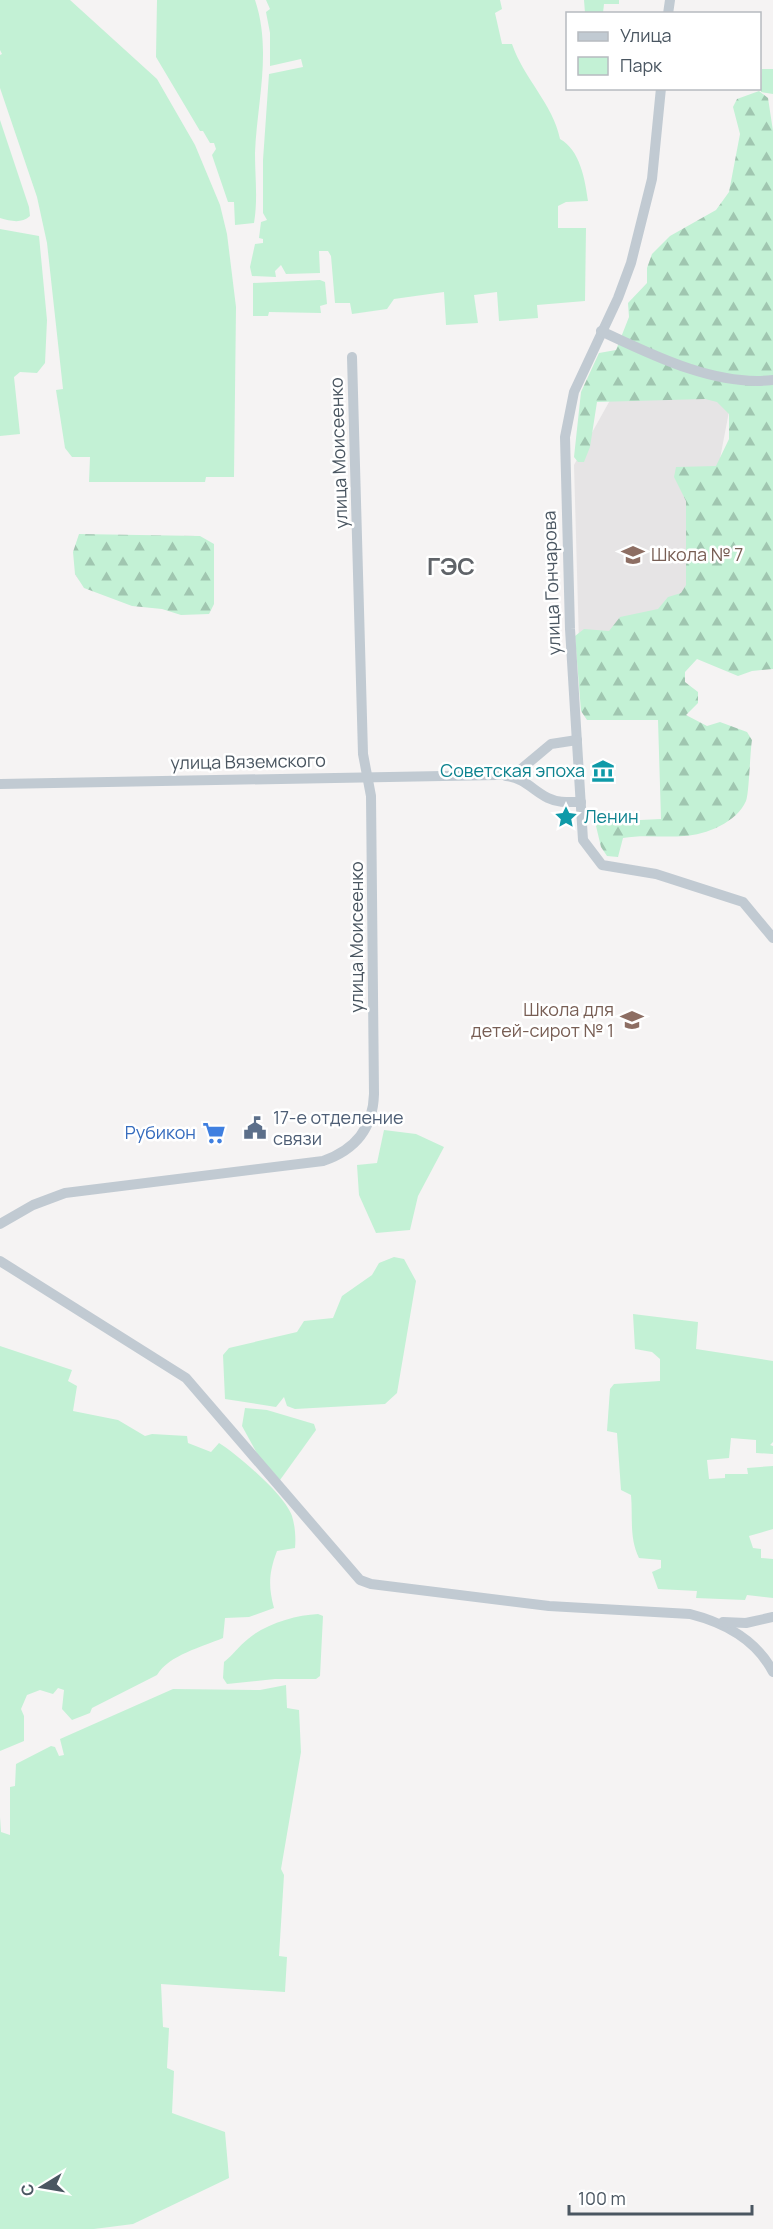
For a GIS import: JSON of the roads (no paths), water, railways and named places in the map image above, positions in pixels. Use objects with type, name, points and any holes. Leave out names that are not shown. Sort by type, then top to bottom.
[{"type":"street","name":"улица Гончарова","points":[[661,90],[649,193],[631,263],[618,298],[574,392],[565,437],[570,628],[583,840],[602,866],[656,874],[743,902],[773,938]]},
{"type":"street","points":[[602,331],[682,367],[746,381],[772,380]]},
{"type":"street","name":"улица Моисеенко","points":[[0,1224],[33,1205],[65,1193],[312,1164],[334,1157],[357,1142],[372,1118],[374,1094],[373,865],[371,796],[363,754],[352,357]]},
{"type":"street","points":[[497,775],[520,770],[551,744],[577,740]]},
{"type":"street","points":[[536,757],[531,774],[538,791]]},
{"type":"street","points":[[497,775],[521,779],[556,801],[581,802]]},
{"type":"street","name":"улица Вяземского","points":[[0,784],[497,775]]},
{"type":"street","points":[[0,1261],[186,1378],[204,1396],[267,1475],[324,1535],[355,1576],[365,1583],[549,1606],[680,1613],[717,1622],[746,1623],[773,1617]]},
{"type":"street","points":[[717,1622],[738,1633],[755,1648],[773,1672]]},
{"type":"place","name":"Школа № 7","points":[[633,555]]},
{"type":"place","name":"Советская эпоха","points":[[603,771]]},
{"type":"place","name":"Ленин","points":[[566,817]]},
{"type":"place","name":"Школа для детей-сирот № 1","points":[[632,1020]]},
{"type":"place","name":"17-е отделение связи","points":[[255,1128]]},
{"type":"place","name":"Рубикон","points":[[214,1133]]},
{"type":"district","name":"ГЭС","points":[[451,567]]}]
